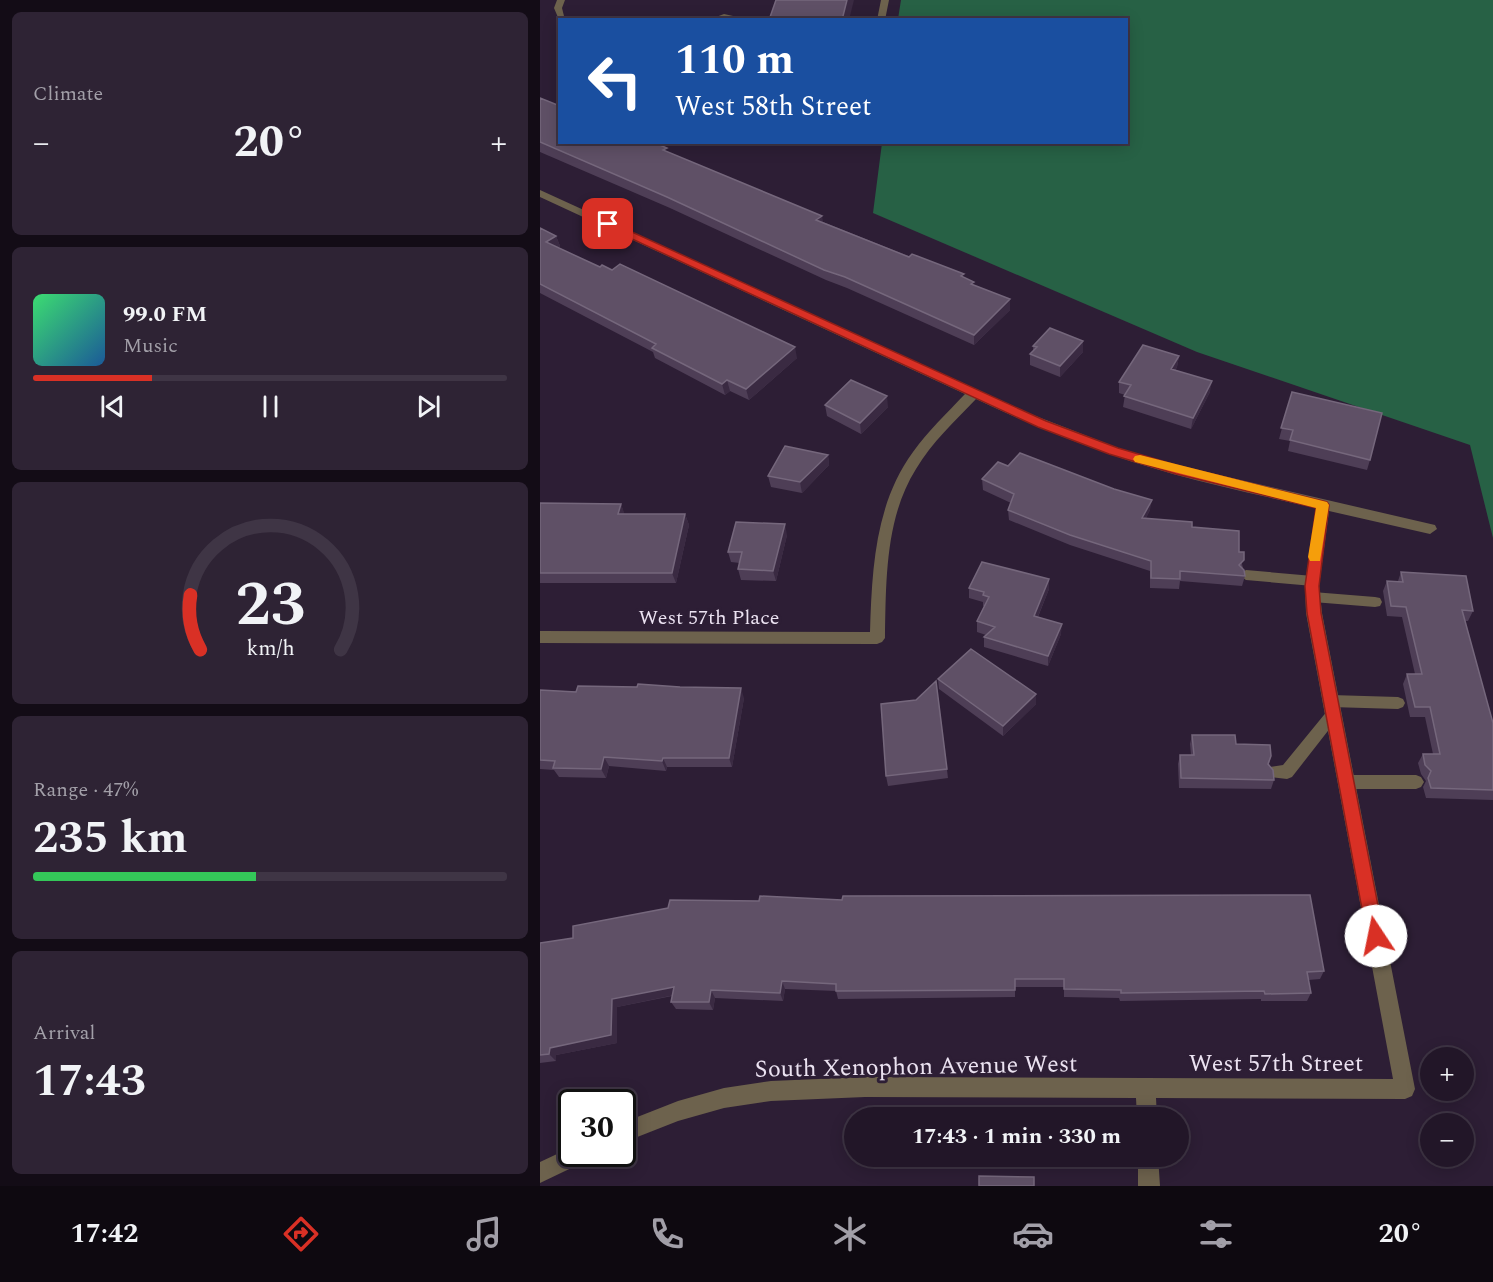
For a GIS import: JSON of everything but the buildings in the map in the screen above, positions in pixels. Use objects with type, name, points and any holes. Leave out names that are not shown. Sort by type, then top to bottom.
[{"type":"street","points":[[540,193],[1023,416],[1119,453],[1176,470],[1430,529]]},
{"type":"street","name":"West 57th Place","points":[[540,637],[877,639],[886,530],[904,476],[920,452],[974,393]]},
{"type":"street","points":[[1323,505],[1313,589],[1346,782]]},
{"type":"street","name":"West 57th Street","points":[[1146,1088],[1405,1089],[1346,782]]},
{"type":"street","name":"South Xenophon Avenue West","points":[[636,1128],[678,1111],[724,1098],[771,1091],[865,1087],[1146,1088]]},
{"type":"street","points":[[1146,1088],[1147,1107]]},
{"type":"street","points":[[540,1173],[558,1164]]},
{"type":"street","points":[[1148,1167],[1149,1186]]},
{"type":"lane","points":[[560,18],[558,8],[561,0]]},
{"type":"lane","points":[[880,18],[885,0]]},
{"type":"lane","points":[[1246,575],[1375,602]]},
{"type":"lane","points":[[1275,772],[1287,771],[1332,708],[1398,703]]},
{"type":"lane","points":[[1346,782],[1416,782]]},
{"type":"green space","points":[[901,0],[1493,0],[1493,538],[1470,445],[1197,352],[873,213],[882,144],[1128,144],[1128,18],[898,18]]},
{"type":"slow traffic","points":[[1140,459],[1176,470],[1323,505],[1315,557]]},
{"type":"route","points":[[608,224],[1042,424],[1113,451],[1176,470],[1323,505],[1312,586],[1314,613],[1376,936]]}]
